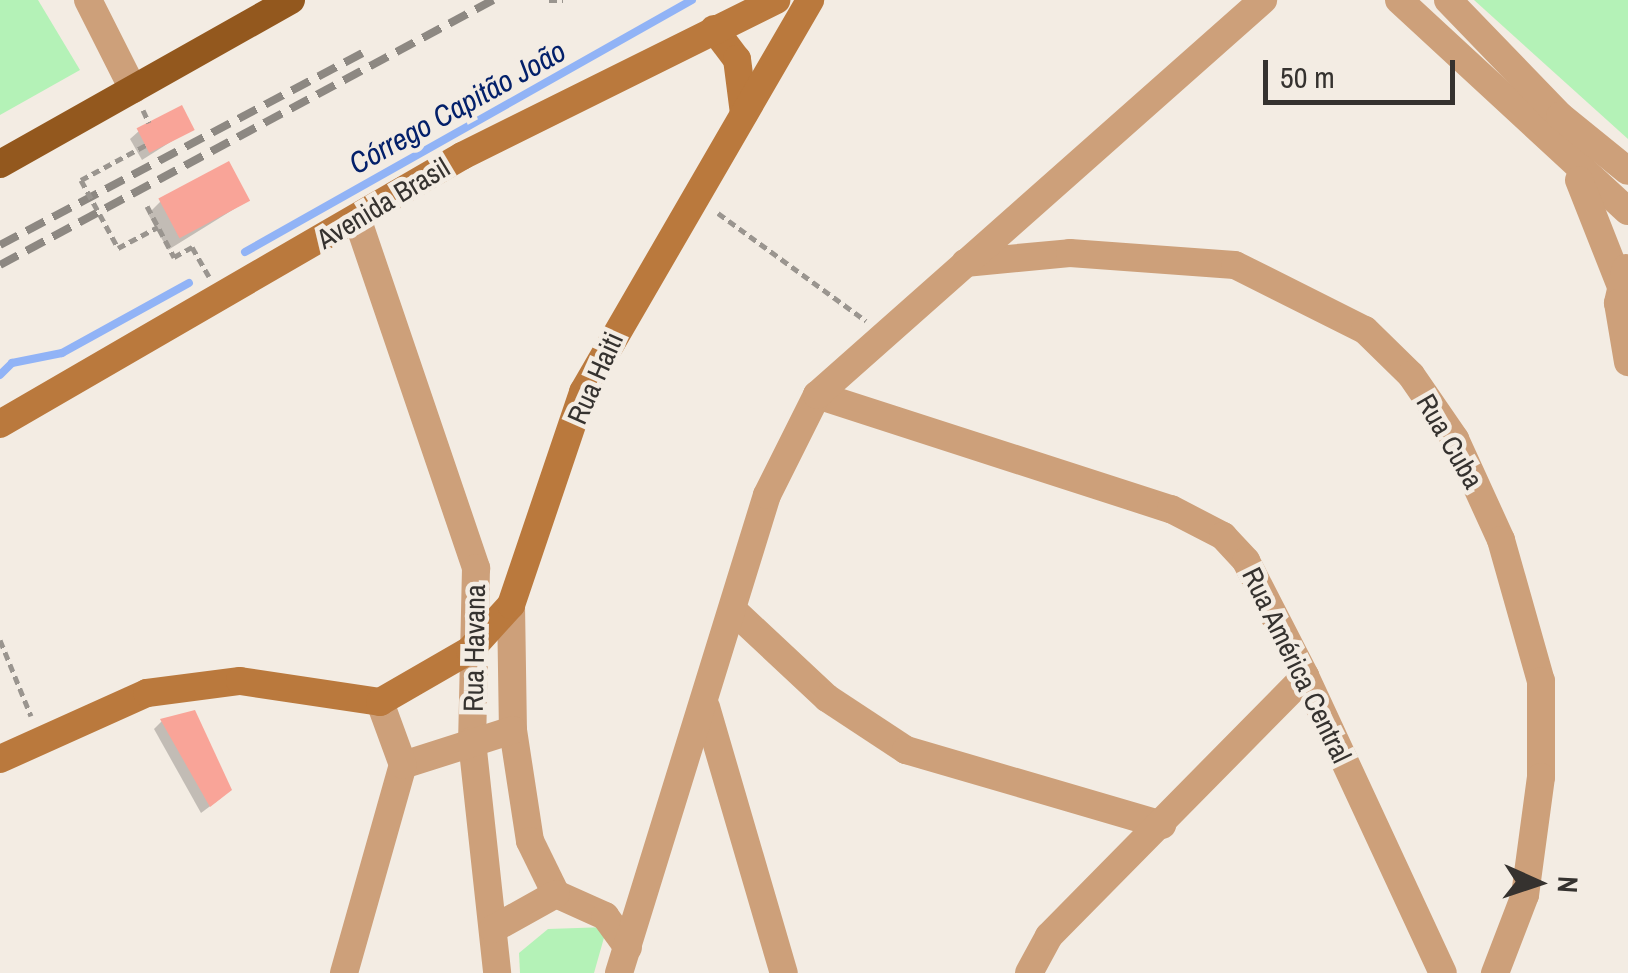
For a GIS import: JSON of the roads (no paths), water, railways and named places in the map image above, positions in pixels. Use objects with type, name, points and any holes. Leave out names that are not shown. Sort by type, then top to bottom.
[{"type":"highway","points":[[0,164],[291,0]]},
{"type":"main road","name":"Avenida Brasil","points":[[0,424],[358,220],[462,156],[776,0]]},
{"type":"main road","name":"Rua Haiti","points":[[380,702],[470,650],[511,605],[582,392],[810,0]]},
{"type":"main road","points":[[714,28],[738,60],[744,114]]},
{"type":"main road","points":[[0,759],[40,738],[196,682],[288,684],[380,702]]},
{"type":"street","points":[[88,0],[133,90]]},
{"type":"street","points":[[624,960],[706,707],[767,495],[817,395],[1263,0]]},
{"type":"street","points":[[1400,0],[1573,170],[1628,211]]},
{"type":"street","points":[[1448,0],[1560,116],[1628,171]]},
{"type":"street","points":[[1573,170],[1624,272],[1628,362]]},
{"type":"street","name":"Rua Havana","points":[[358,220],[476,568],[470,650],[472,740],[497,973]]},
{"type":"street","name":"Rua Cuba","points":[[965,263],[1106,254],[1235,266],[1365,330],[1411,375],[1454,438],[1501,540],[1541,681],[1541,777],[1525,895],[1495,973]]},
{"type":"street","name":"Rua América Central","points":[[817,395],[1202,522],[1246,561],[1305,676],[1443,973]]},
{"type":"street","name":"Rua Havana","points":[[511,605],[514,730],[530,841],[556,894]]},
{"type":"street","points":[[735,612],[840,708],[906,750],[1162,825]]},
{"type":"street","points":[[1029,973],[1049,936],[1305,676]]},
{"type":"street","points":[[344,973],[403,764],[380,702]]},
{"type":"street","points":[[706,707],[784,973]]},
{"type":"street","points":[[403,764],[514,730]]},
{"type":"street","points":[[493,929],[556,894],[606,916],[624,960]]},
{"type":"street","points":[[606,916],[644,900]]},
{"type":"waterway","name":"Córrego Capitão João","points":[[245,252],[692,0]]},
{"type":"waterway","name":"Córrego Capitão João","points":[[0,375],[12,363],[62,353],[189,283]]},
{"type":"railway","points":[[0,265],[493,0]]},
{"type":"railway","points":[[0,245],[362,53]]}]
